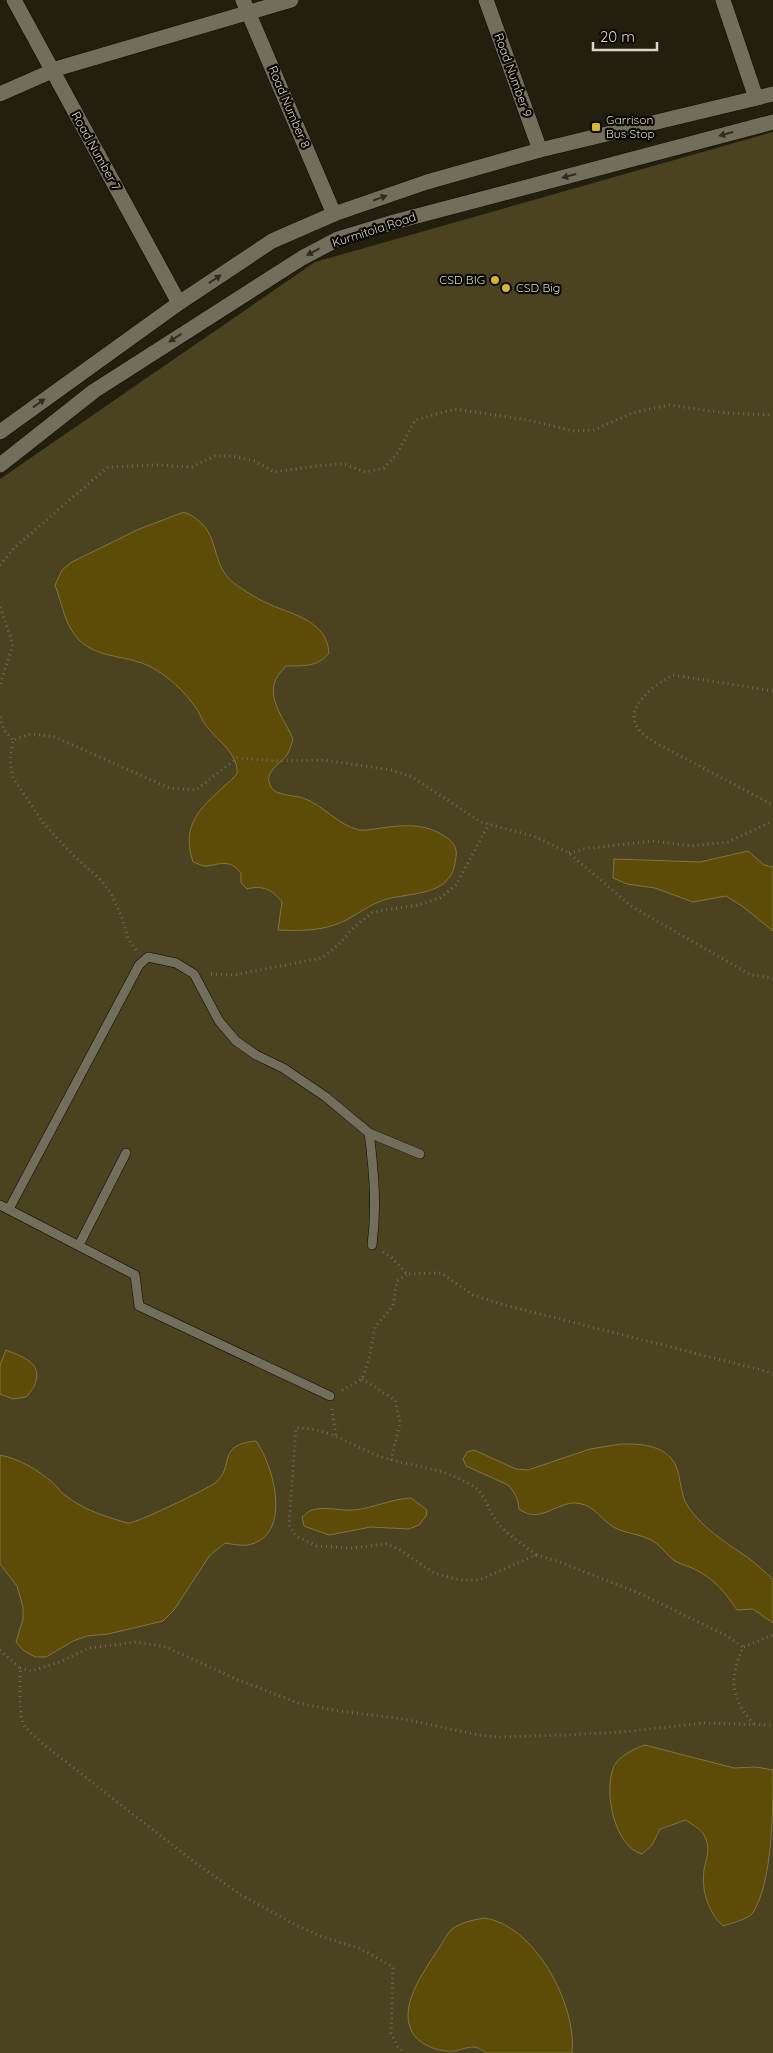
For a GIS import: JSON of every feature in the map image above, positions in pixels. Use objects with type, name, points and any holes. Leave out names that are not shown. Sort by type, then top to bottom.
[{"type":"main road","name":"Road Number 7","points":[[14,0],[179,302]]},
{"type":"main road","points":[[0,94],[59,68],[246,6],[291,0]]},
{"type":"main road","name":"Road Number 9","points":[[486,0],[540,150]]},
{"type":"main road","points":[[723,0],[756,98]]},
{"type":"main road","name":"Road Number 8","points":[[246,6],[334,214]]},
{"type":"main road","points":[[0,432],[179,302],[272,241],[334,214],[427,182],[540,150],[773,94]]},
{"type":"main road","name":"Kurmitola Road","points":[[0,465],[94,392],[302,258],[338,239],[394,222],[773,122]]},
{"type":"lane","points":[[9,1209],[138,965],[148,957],[176,962],[194,974],[219,1020],[236,1040],[256,1056],[283,1068],[326,1097],[369,1133],[420,1154]]},
{"type":"lane","points":[[369,1133],[376,1218],[372,1245]]},
{"type":"lane","points":[[79,1245],[126,1153]]},
{"type":"lane","points":[[0,1204],[135,1275],[139,1306],[330,1396]]},
{"type":"path","points":[[0,565],[14,548],[108,466],[142,465],[192,468],[215,456],[232,456],[255,461],[274,472],[344,464],[365,472],[384,468],[397,454],[415,420],[455,409],[527,420],[574,431],[594,430],[632,414],[669,405],[726,413],[773,415]]},
{"type":"path","points":[[0,607],[13,644],[0,685]]},
{"type":"path","points":[[773,691],[673,675],[647,692],[637,704],[634,716],[639,731],[654,742],[773,805]]},
{"type":"path","points":[[0,717],[4,730],[13,740]]},
{"type":"path","points":[[13,740],[31,734],[55,737],[168,788],[196,790],[237,758],[325,760],[392,770],[412,778],[481,822],[536,837],[569,853],[639,910],[751,975],[773,978]]},
{"type":"path","points":[[13,740],[10,758],[12,778],[44,824],[75,857],[99,878],[111,894],[123,920],[128,940],[144,961]]},
{"type":"path","points":[[569,853],[583,849],[653,841],[691,846],[728,842],[773,821]]},
{"type":"path","points":[[194,974],[234,974],[322,958],[337,946],[352,928],[373,912],[418,905],[440,898],[456,885],[490,824]]},
{"type":"path","points":[[372,1245],[392,1258],[406,1274]]},
{"type":"path","points":[[336,1436],[330,1396],[362,1379],[370,1355],[375,1327],[393,1306],[397,1281],[406,1274],[440,1273],[473,1295],[501,1304],[773,1374]]},
{"type":"path","points":[[362,1379],[395,1400],[400,1422],[391,1460]]},
{"type":"path","points":[[536,1555],[479,1580],[460,1580],[434,1573],[399,1549],[386,1544],[337,1548],[317,1546],[296,1536],[289,1525],[296,1428],[310,1428],[336,1436],[391,1460],[448,1473],[478,1490],[496,1521],[510,1535],[536,1555],[575,1567],[641,1594],[727,1636],[743,1647]]},
{"type":"path","points":[[755,1724],[743,1712],[735,1697],[734,1679],[738,1659],[743,1647],[773,1636]]},
{"type":"path","points":[[0,1650],[20,1668],[31,1671],[60,1662],[89,1648],[136,1642],[166,1647],[236,1680],[298,1703],[339,1711],[403,1719],[479,1735],[499,1737],[622,1732],[705,1723],[773,1725]]},
{"type":"path","points":[[20,1668],[21,1691],[19,1710],[24,1726],[43,1744],[193,1861],[241,1894],[296,1925],[320,1936],[360,1949],[393,1967],[391,2033],[398,2047],[404,2053]]},
{"type":"shaded area","points":[[773,132],[773,2053],[0,2053],[0,479],[315,262]]},
{"type":"shaded area","points":[[184,512],[197,519],[205,527],[211,536],[221,566],[226,575],[235,584],[262,601],[308,621],[316,627],[327,642],[329,653],[325,658],[310,665],[286,666],[276,679],[273,694],[275,702],[293,739],[288,753],[269,776],[273,790],[281,794],[310,801],[344,824],[359,830],[414,826],[429,829],[446,837],[455,848],[456,859],[449,878],[442,885],[423,892],[381,901],[331,926],[305,930],[278,930],[282,902],[274,894],[262,888],[247,889],[241,883],[241,873],[230,864],[222,863],[206,866],[193,862],[189,846],[193,822],[207,802],[237,774],[237,766],[231,753],[205,724],[187,696],[164,675],[142,663],[96,651],[80,641],[67,622],[55,585],[62,570],[72,562],[137,530]]},
{"type":"shaded area","points":[[748,851],[764,865],[773,867],[773,931],[742,906],[726,896],[693,902],[655,888],[627,884],[613,878],[614,859],[700,862]]},
{"type":"shaded area","points":[[6,1350],[27,1359],[36,1369],[35,1384],[26,1397],[13,1399],[0,1394],[0,1365]]},
{"type":"shaded area","points":[[256,1441],[269,1467],[276,1499],[275,1515],[271,1528],[262,1539],[248,1545],[225,1543],[210,1555],[174,1610],[163,1621],[108,1634],[87,1636],[73,1641],[46,1657],[35,1657],[23,1650],[16,1642],[23,1619],[23,1607],[17,1586],[0,1564],[0,1455],[15,1459],[35,1469],[53,1483],[64,1495],[83,1507],[129,1523],[145,1518],[215,1483],[221,1476],[228,1457],[235,1447],[243,1443]]},
{"type":"shaded area","points":[[621,1444],[654,1447],[671,1458],[677,1470],[683,1496],[695,1516],[715,1535],[750,1559],[773,1579],[773,1623],[753,1609],[737,1610],[714,1582],[694,1569],[675,1561],[653,1541],[613,1527],[594,1510],[585,1505],[574,1503],[540,1514],[526,1513],[519,1509],[516,1496],[508,1485],[466,1466],[463,1459],[467,1452],[474,1450],[516,1469],[528,1470],[590,1449]]},
{"type":"shaded area","points":[[411,1498],[427,1510],[426,1516],[419,1525],[409,1529],[371,1527],[329,1535],[304,1526],[302,1517],[309,1511],[317,1509],[354,1510]]},
{"type":"shaded area","points":[[645,1745],[734,1768],[756,1767],[773,1770],[772,1825],[768,1865],[759,1901],[749,1916],[723,1926],[717,1920],[706,1898],[703,1882],[708,1846],[701,1831],[686,1820],[660,1829],[652,1845],[642,1854],[632,1849],[624,1840],[613,1816],[610,1789],[611,1777],[614,1766],[620,1759]]},
{"type":"shaded area","points":[[484,1918],[503,1924],[520,1935],[536,1951],[549,1970],[560,1991],[568,2013],[572,2034],[572,2053],[486,2053],[475,2047],[444,2051],[432,2048],[414,2035],[409,2025],[408,2014],[419,1980],[452,1929],[464,1923]]},
{"type":"place","name":"Garrison Bus Stop","points":[[596,127]]},
{"type":"place","name":"CSD BIG","points":[[495,280]]},
{"type":"place","name":"CSD Big","points":[[506,288]]}]
